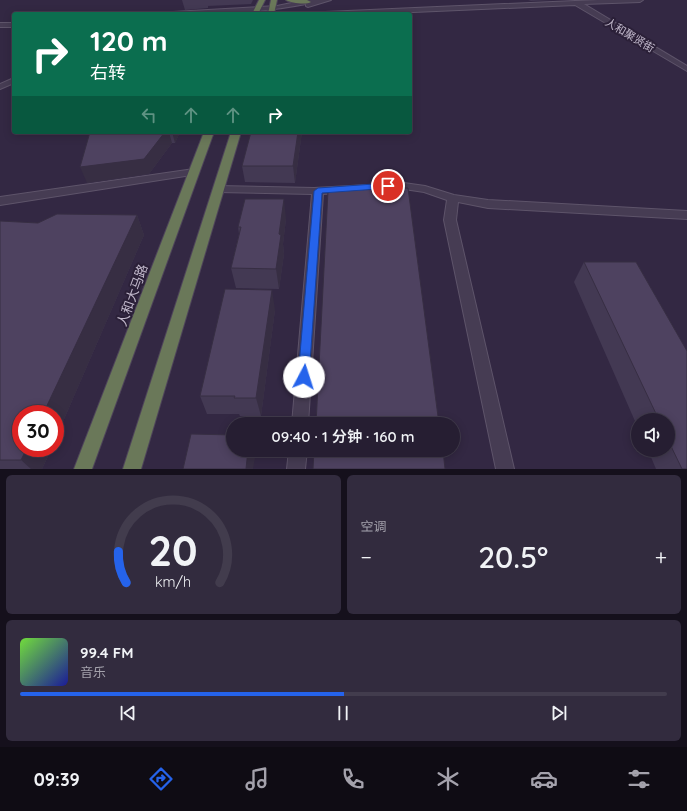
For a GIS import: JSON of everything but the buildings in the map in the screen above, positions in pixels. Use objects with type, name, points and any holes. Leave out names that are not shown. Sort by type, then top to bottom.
[{"type":"highway","points":[[256,12],[262,0]]},
{"type":"highway","points":[[271,11],[274,0]]},
{"type":"highway","points":[[289,0],[311,1]]},
{"type":"highway","name":"人和大马路","points":[[83,469],[208,134]]},
{"type":"highway","points":[[132,469],[235,134]]},
{"type":"street","points":[[256,12],[271,11],[328,0]]},
{"type":"street","points":[[364,12],[575,1],[640,0]]},
{"type":"street","points":[[271,11],[311,1]]},
{"type":"street","name":"人和聚贤街","points":[[575,1],[687,69]]},
{"type":"street","points":[[0,24],[12,23]]},
{"type":"street","points":[[0,87],[12,81]]},
{"type":"street","points":[[0,201],[194,172]]},
{"type":"street","points":[[218,189],[318,191],[404,186],[425,189],[453,198],[488,204],[687,216]]},
{"type":"street","points":[[301,417],[318,191]]},
{"type":"street","points":[[453,198],[450,220],[505,469]]},
{"type":"street","points":[[296,469],[297,457]]},
{"type":"route","points":[[304,377],[318,191],[388,186]]}]
